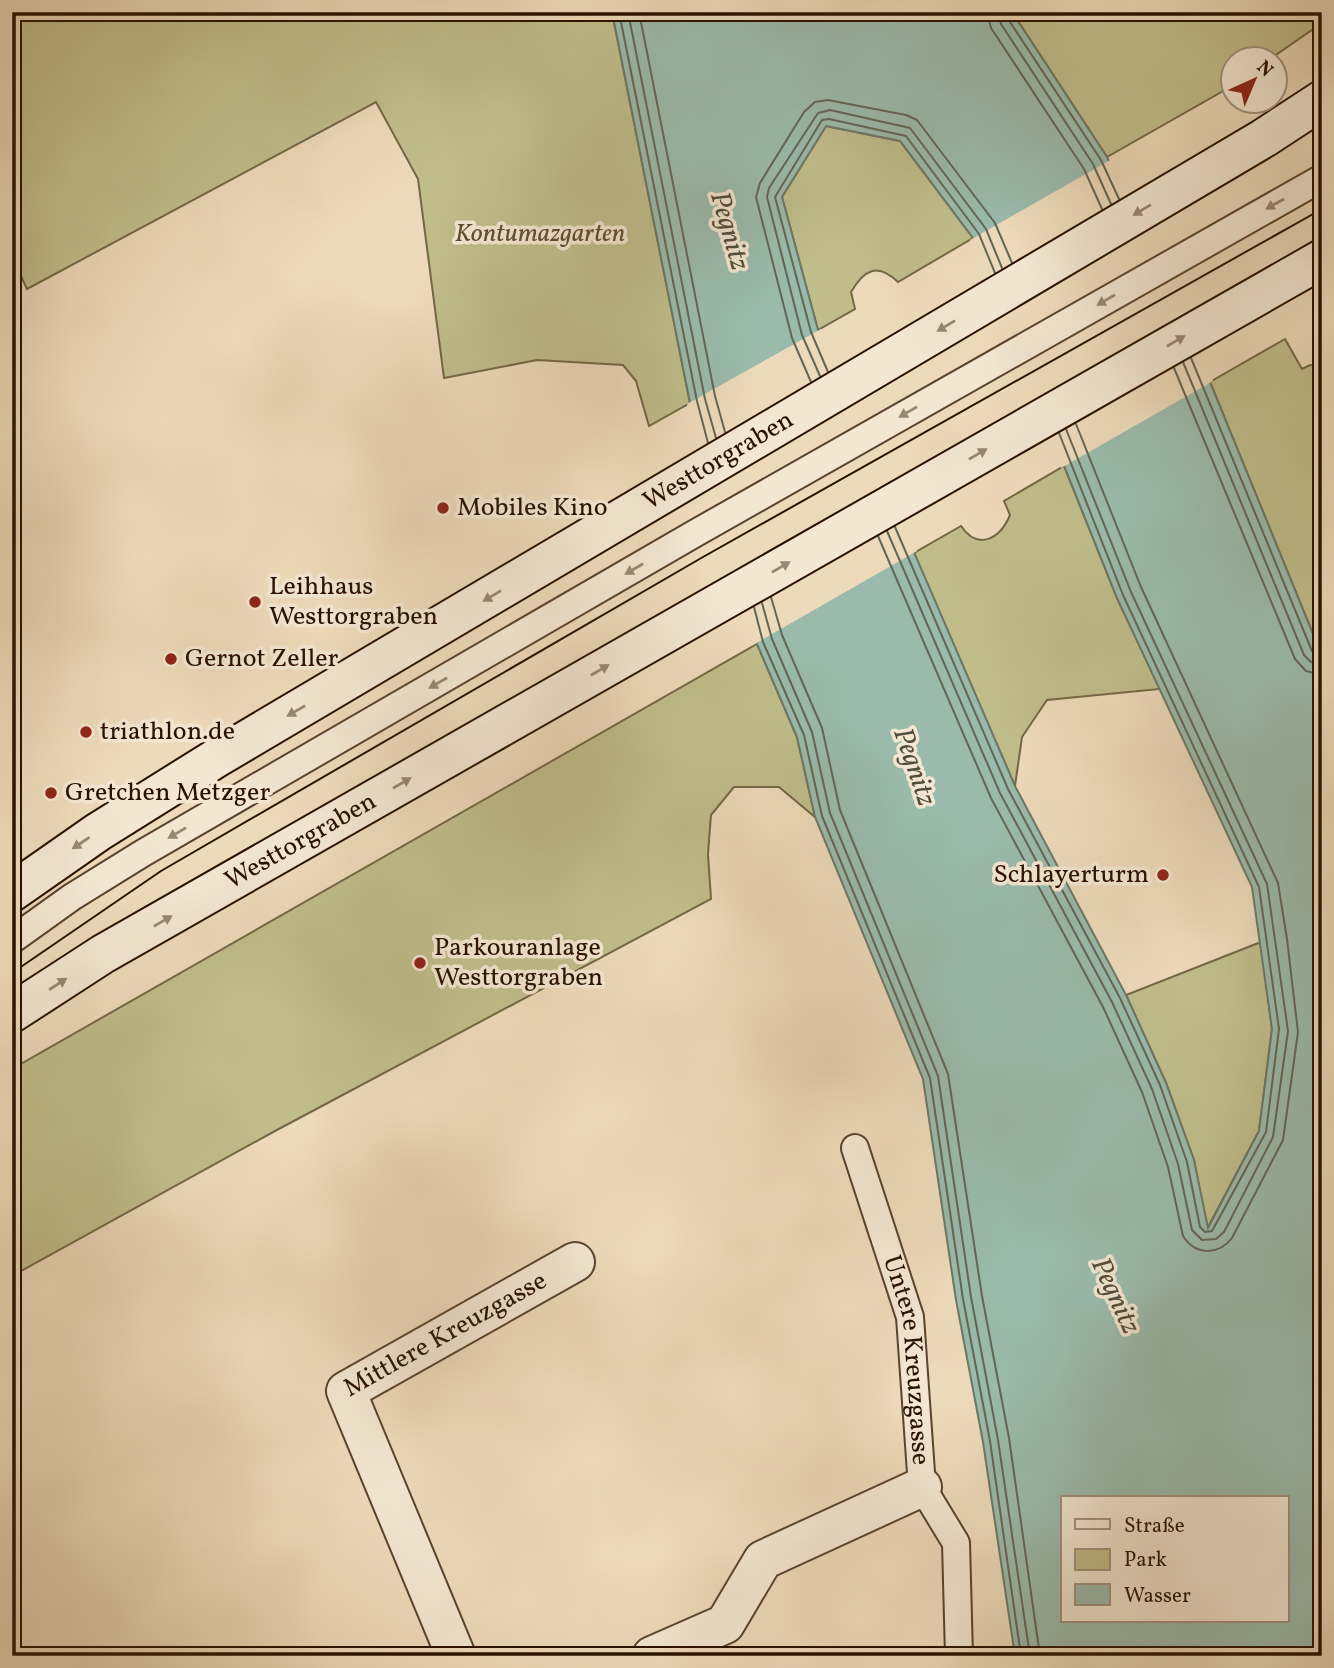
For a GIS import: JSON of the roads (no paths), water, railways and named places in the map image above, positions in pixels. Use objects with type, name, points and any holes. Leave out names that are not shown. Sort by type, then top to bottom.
[{"type":"main road","name":"Westtorgraben","points":[[12,892],[98,832],[178,782],[1201,176],[1322,100]]},
{"type":"main road","name":"Westtorgraben","points":[[12,1013],[103,954],[1322,259]]},
{"type":"main road","name":"Mittlere Kreuzgasse","points":[[456,1656],[346,1391],[575,1262]]},
{"type":"main road","points":[[652,1656],[726,1624],[763,1560],[922,1487]]},
{"type":"lane","points":[[12,940],[72,897],[143,853],[694,534],[1322,178]]},
{"type":"lane","name":"Untere Kreuzgasse","points":[[855,1148],[910,1317],[922,1487],[956,1544],[959,1656]]},
{"type":"water","name":"Pegnitz","points":[[612,12],[1012,12],[1107,157],[1210,382],[1322,656],[1322,1656],[1015,1656],[983,1442],[956,1300],[923,1079],[815,817],[797,737],[757,644],[690,403]],"holes":[[[826,126],[900,141],[973,238],[1117,598],[1252,887],[1272,1029],[1259,1131],[1208,1228],[1194,1160],[1166,1083],[1126,995],[1015,786],[818,330],[782,197]]]},
{"type":"tram line","points":[[12,973],[161,871],[703,557],[1322,209]]},
{"type":"place","name":"Mobiles Kino","points":[[443,508]]},
{"type":"place","name":"Leihhaus Westtorgraben","points":[[255,602]]},
{"type":"place","name":"Gernot Zeller","points":[[171,659]]},
{"type":"place","name":"triathlon.de","points":[[86,732]]},
{"type":"place","name":"Gretchen Metzger","points":[[51,793]]},
{"type":"place","name":"Schlayerturm","points":[[1163,875]]},
{"type":"place","name":"Parkouranlage Westtorgraben","points":[[420,963]]},
{"type":"park label","name":"Kontumazgarten","points":[[540,234]]}]
